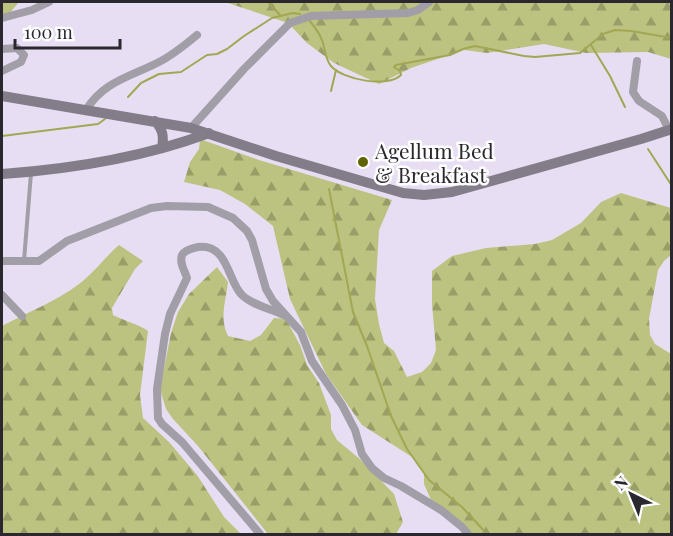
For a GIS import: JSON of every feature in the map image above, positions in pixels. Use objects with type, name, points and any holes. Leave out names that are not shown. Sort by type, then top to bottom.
[{"type":"main road","points":[[2,96],[191,128],[389,190],[424,195],[452,192],[670,129]]},
{"type":"main road","points":[[155,121],[162,129],[164,139],[162,148]]},
{"type":"main road","points":[[2,174],[121,159],[209,133]]},
{"type":"street","points":[[2,18],[32,10],[49,2]]},
{"type":"street","points":[[191,128],[244,69],[290,23],[311,16],[408,14],[429,2]]},
{"type":"street","points":[[86,110],[98,93],[108,85],[159,62],[197,35]]},
{"type":"street","points":[[2,49],[17,48],[24,55],[21,62],[2,71]]},
{"type":"street","points":[[637,61],[633,92],[639,101],[662,116],[670,129]]},
{"type":"street","points":[[2,261],[39,261],[67,241],[151,208],[208,207],[233,218],[247,231],[252,240],[266,289],[301,332],[312,361],[342,405],[355,430],[362,454],[372,468],[384,478],[441,510],[468,534]]},
{"type":"street","points":[[260,534],[182,442],[162,424],[158,418],[157,389],[170,314],[188,278],[181,261],[188,250],[204,246],[213,249],[231,271],[239,293],[250,301],[286,315]]},
{"type":"street","points":[[2,296],[22,316]]},
{"type":"lane","points":[[24,262],[31,172]]},
{"type":"green space","points":[[2,2],[19,2],[9,14],[2,15]]},
{"type":"green space","points":[[225,2],[671,2],[671,59],[648,52],[586,53],[544,44],[487,53],[464,50],[411,68],[379,84],[334,63],[307,43],[288,23]]},
{"type":"green space","points":[[200,139],[259,160],[392,200],[379,230],[375,299],[384,343],[394,351],[407,377],[422,372],[431,363],[436,350],[432,271],[452,256],[486,248],[535,244],[552,240],[581,223],[601,202],[621,193],[671,208],[671,255],[658,270],[649,319],[650,335],[655,344],[671,354],[671,534],[467,534],[431,500],[424,484],[424,472],[412,457],[362,425],[326,374],[290,299],[273,226],[245,204],[220,190],[184,182],[190,162],[199,149]]},
{"type":"green space","points":[[119,245],[143,261],[135,269],[112,308],[113,315],[148,331],[140,395],[143,418],[169,442],[197,475],[224,517],[241,534],[2,534],[2,326],[51,302],[79,284]]},
{"type":"green space","points":[[217,267],[228,282],[224,323],[228,336],[250,341],[261,335],[274,318],[286,319],[300,345],[307,365],[319,383],[331,415],[331,429],[337,440],[361,460],[394,494],[403,522],[396,534],[268,534],[166,409],[160,389],[171,333],[178,312],[189,294]]},
{"type":"waterway","points":[[268,2],[280,15]]},
{"type":"waterway","points":[[128,97],[141,83],[159,74],[181,72],[207,55],[217,54],[227,49],[272,18],[293,13],[300,14]]},
{"type":"waterway","points":[[309,20],[321,37],[331,66],[345,75],[376,82],[395,79],[401,75],[400,71],[394,67],[396,65],[450,55],[475,46],[535,57],[580,53],[603,34],[615,30],[672,38]]},
{"type":"waterway","points":[[591,45],[625,107]]},
{"type":"waterway","points":[[331,91],[336,70]]},
{"type":"waterway","points":[[2,136],[98,124],[105,119]]},
{"type":"waterway","points":[[648,149],[672,186]]},
{"type":"waterway","points":[[329,189],[353,312],[391,416],[407,449],[429,480],[462,507],[487,534]]},
{"type":"place","name":"Agellum Bed & Breakfast","points":[[363,162]]}]
